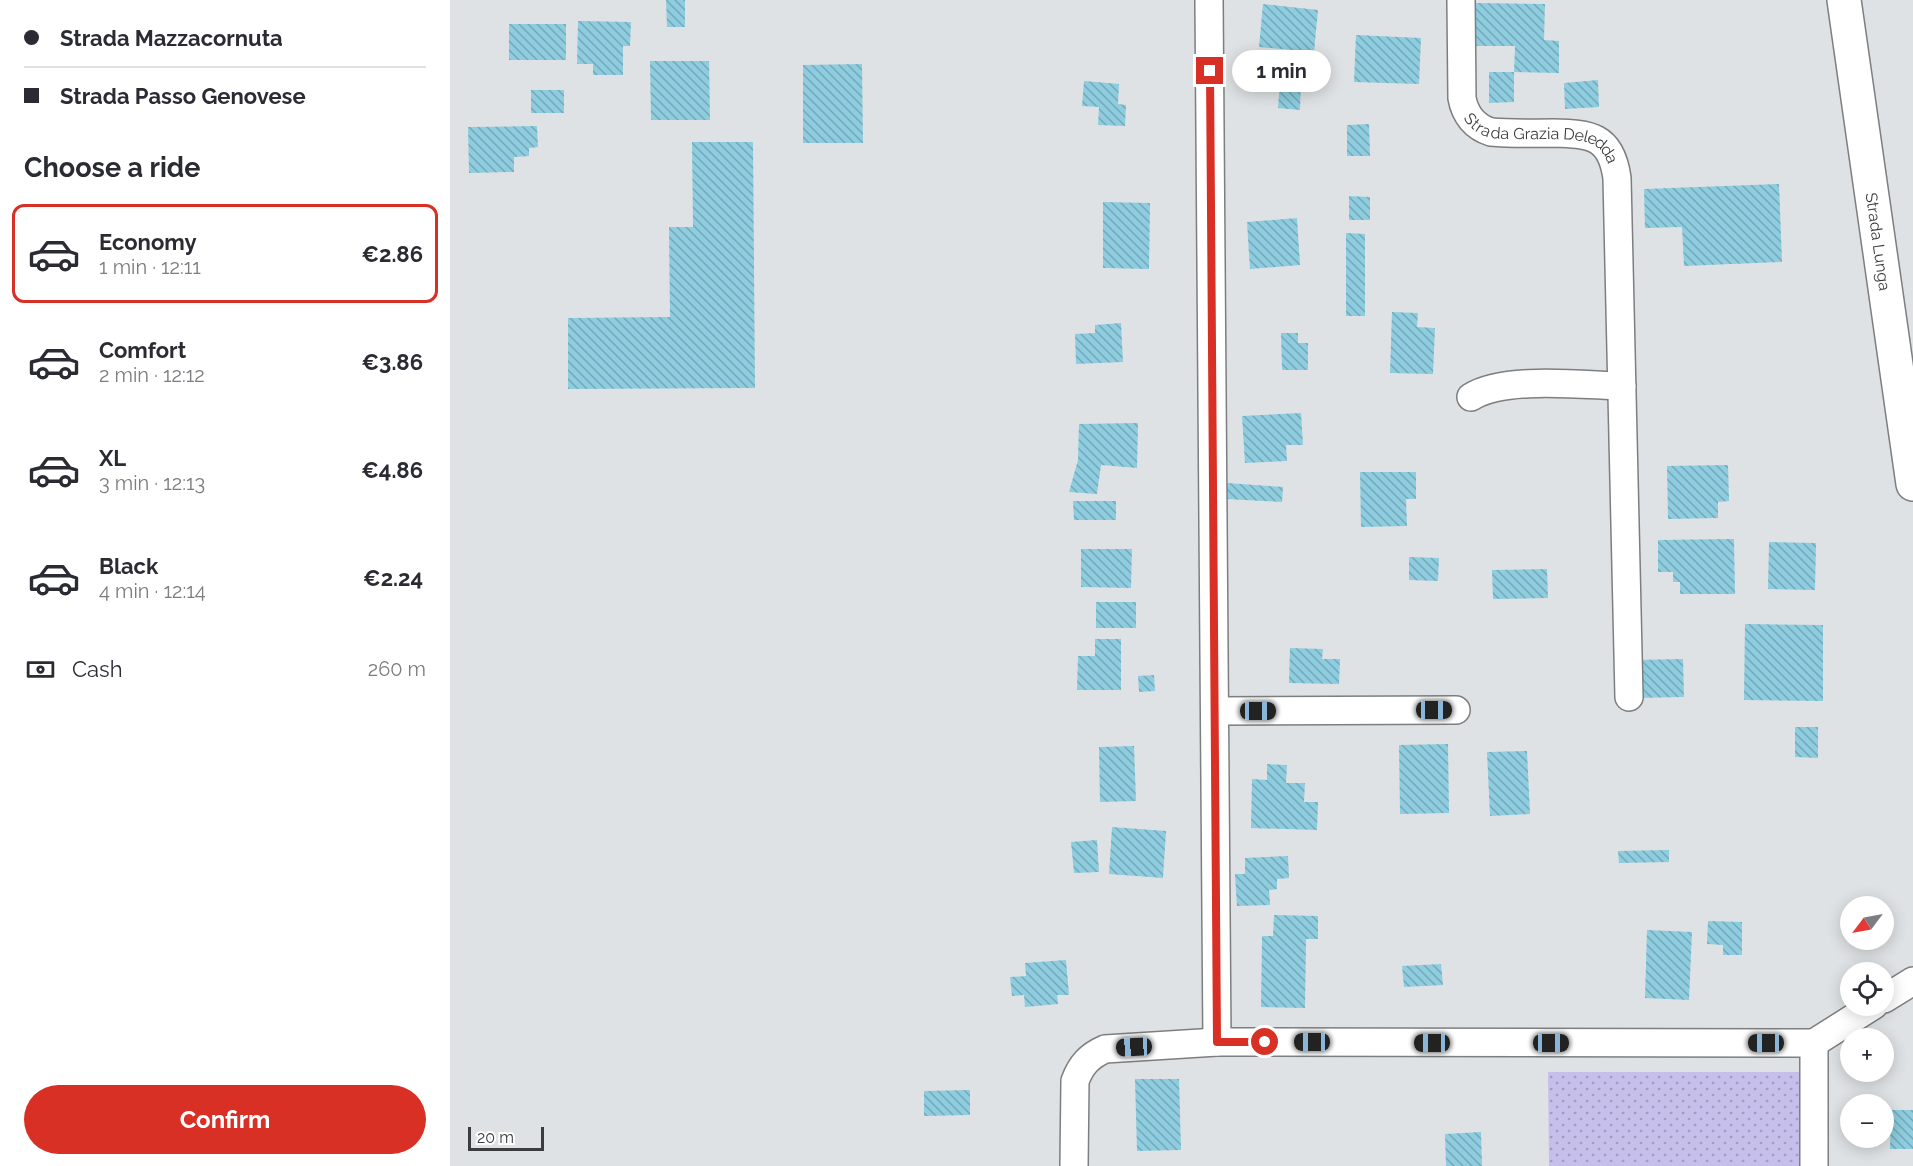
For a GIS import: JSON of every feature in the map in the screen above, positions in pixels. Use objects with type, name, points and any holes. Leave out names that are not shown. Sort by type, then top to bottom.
[{"type":"street","points":[[1209,0],[1217,1042]]},
{"type":"street","name":"Strada Grazia Deledda","points":[[1461,0],[1462,98],[1464,107],[1473,122],[1491,132],[1586,135],[1601,143],[1614,162],[1617,177],[1629,697]]},
{"type":"street","name":"Strada Lunga","points":[[1844,0],[1913,484]]},
{"type":"street","points":[[1471,398],[1497,387],[1510,385],[1622,386]]},
{"type":"street","points":[[1215,711],[1456,710]]},
{"type":"street","points":[[1894,993],[1913,981]]},
{"type":"street","points":[[1074,1166],[1075,1081],[1086,1061],[1095,1053],[1105,1049],[1217,1042],[1814,1043],[1857,1016]]},
{"type":"street","points":[[1814,1043],[1814,1166]]},
{"type":"shaded area","points":[[1548,1072],[1824,1072],[1825,1166],[1549,1166]]},
{"type":"building","points":[[666,0],[685,0],[685,27],[667,27]]},
{"type":"building","points":[[1475,3],[1545,4],[1544,40],[1559,41],[1559,73],[1514,72],[1515,46],[1475,46]]},
{"type":"building","points":[[1263,4],[1318,10],[1314,52],[1259,47]]},
{"type":"building","points":[[578,21],[631,22],[630,46],[623,46],[623,75],[593,75],[593,64],[577,64]]},
{"type":"building","points":[[509,24],[566,24],[566,60],[509,60]]},
{"type":"building","points":[[1356,35],[1421,38],[1419,84],[1354,82]]},
{"type":"building","points":[[650,61],[709,61],[710,120],[651,120]]},
{"type":"building","points":[[862,64],[863,143],[803,143],[803,65]]},
{"type":"building","points":[[1489,72],[1514,72],[1514,102],[1489,103]]},
{"type":"building","points":[[1280,80],[1301,82],[1300,110],[1278,108]]},
{"type":"building","points":[[1598,80],[1599,107],[1565,109],[1564,83]]},
{"type":"building","points":[[1084,81],[1119,84],[1118,104],[1126,105],[1125,126],[1098,125],[1099,107],[1082,106]]},
{"type":"building","points":[[531,90],[564,90],[564,113],[531,113]]},
{"type":"building","points":[[1369,124],[1370,156],[1347,156],[1347,125]]},
{"type":"building","points":[[537,126],[538,147],[529,148],[529,156],[514,157],[514,172],[469,173],[468,127]]},
{"type":"building","points":[[692,142],[753,142],[755,388],[568,389],[568,318],[670,317],[669,227],[693,227]]},
{"type":"building","points":[[1779,184],[1782,262],[1684,266],[1682,227],[1645,228],[1644,189]]},
{"type":"building","points":[[1349,196],[1370,197],[1370,220],[1349,220]]},
{"type":"building","points":[[1103,202],[1150,203],[1149,269],[1103,268]]},
{"type":"building","points":[[1297,218],[1300,265],[1250,269],[1247,222]]},
{"type":"building","points":[[1346,233],[1365,234],[1365,316],[1346,316]]},
{"type":"building","points":[[1392,312],[1418,313],[1417,327],[1435,328],[1433,374],[1390,373]]},
{"type":"building","points":[[1121,323],[1123,362],[1076,364],[1075,334],[1095,333],[1095,325]]},
{"type":"building","points":[[1281,333],[1298,333],[1298,343],[1308,343],[1308,370],[1282,370]]},
{"type":"building","points":[[1301,413],[1303,445],[1286,445],[1287,461],[1245,463],[1242,416]]},
{"type":"building","points":[[1138,423],[1137,468],[1101,465],[1097,494],[1069,492],[1078,460],[1079,424]]},
{"type":"building","points":[[1728,465],[1729,501],[1718,502],[1718,518],[1668,519],[1667,466]]},
{"type":"building","points":[[1360,472],[1416,472],[1416,499],[1406,499],[1407,526],[1361,527]]},
{"type":"building","points":[[1227,483],[1283,487],[1282,502],[1226,499]]},
{"type":"building","points":[[1073,501],[1116,501],[1116,520],[1074,520]]},
{"type":"building","points":[[1734,539],[1735,594],[1680,594],[1680,582],[1673,582],[1673,572],[1658,572],[1658,540]]},
{"type":"building","points":[[1769,542],[1816,543],[1815,590],[1768,589]]},
{"type":"building","points":[[1081,549],[1132,549],[1131,588],[1081,587]]},
{"type":"building","points":[[1409,557],[1439,558],[1438,581],[1409,580]]},
{"type":"building","points":[[1547,569],[1548,598],[1493,599],[1492,570]]},
{"type":"building","points":[[1096,602],[1136,602],[1136,628],[1096,628]]},
{"type":"building","points":[[1745,624],[1823,625],[1823,701],[1744,700]]},
{"type":"building","points":[[1095,639],[1121,639],[1121,690],[1077,690],[1078,656],[1095,656]]},
{"type":"building","points":[[1290,648],[1323,649],[1322,659],[1340,659],[1339,684],[1289,683]]},
{"type":"building","points":[[1683,659],[1684,697],[1637,698],[1636,660]]},
{"type":"building","points":[[1154,675],[1155,691],[1139,692],[1138,676]]},
{"type":"building","points":[[1795,727],[1818,727],[1818,758],[1795,757]]},
{"type":"building","points":[[1448,744],[1449,813],[1400,814],[1399,745]]},
{"type":"building","points":[[1134,746],[1136,801],[1100,802],[1099,747]]},
{"type":"building","points":[[1527,751],[1530,814],[1490,816],[1487,752]]},
{"type":"building","points":[[1267,764],[1287,765],[1286,783],[1305,783],[1304,802],[1318,802],[1317,830],[1251,828],[1252,779],[1267,780]]},
{"type":"building","points":[[1112,827],[1166,831],[1163,878],[1109,874]]},
{"type":"building","points":[[1097,840],[1099,872],[1074,873],[1071,842]]},
{"type":"building","points":[[1669,850],[1669,862],[1619,863],[1618,851]]},
{"type":"building","points":[[1288,856],[1289,878],[1277,879],[1277,889],[1269,890],[1270,905],[1237,906],[1235,874],[1245,874],[1245,858]]},
{"type":"building","points":[[1274,915],[1318,916],[1318,939],[1306,939],[1305,1008],[1261,1007],[1262,936],[1273,936]]},
{"type":"building","points":[[1708,921],[1742,922],[1742,955],[1723,955],[1723,945],[1707,944]]},
{"type":"building","points":[[1647,930],[1692,932],[1689,1000],[1645,998]]},
{"type":"building","points":[[1066,960],[1069,995],[1057,995],[1058,1004],[1025,1007],[1024,995],[1012,996],[1010,977],[1026,976],[1025,963]]},
{"type":"building","points":[[1441,964],[1443,985],[1404,987],[1402,966]]},
{"type":"building","points":[[1135,1079],[1179,1079],[1181,1150],[1137,1151]]},
{"type":"building","points":[[970,1090],[970,1115],[924,1116],[924,1091]]},
{"type":"building","points":[[1894,1110],[1913,1110],[1913,1149],[1890,1149],[1894,1148]]},
{"type":"building","points":[[1481,1132],[1482,1166],[1446,1166],[1445,1134]]},
{"type":"route","points":[[1210,71],[1217,1042],[1265,1042]]}]
